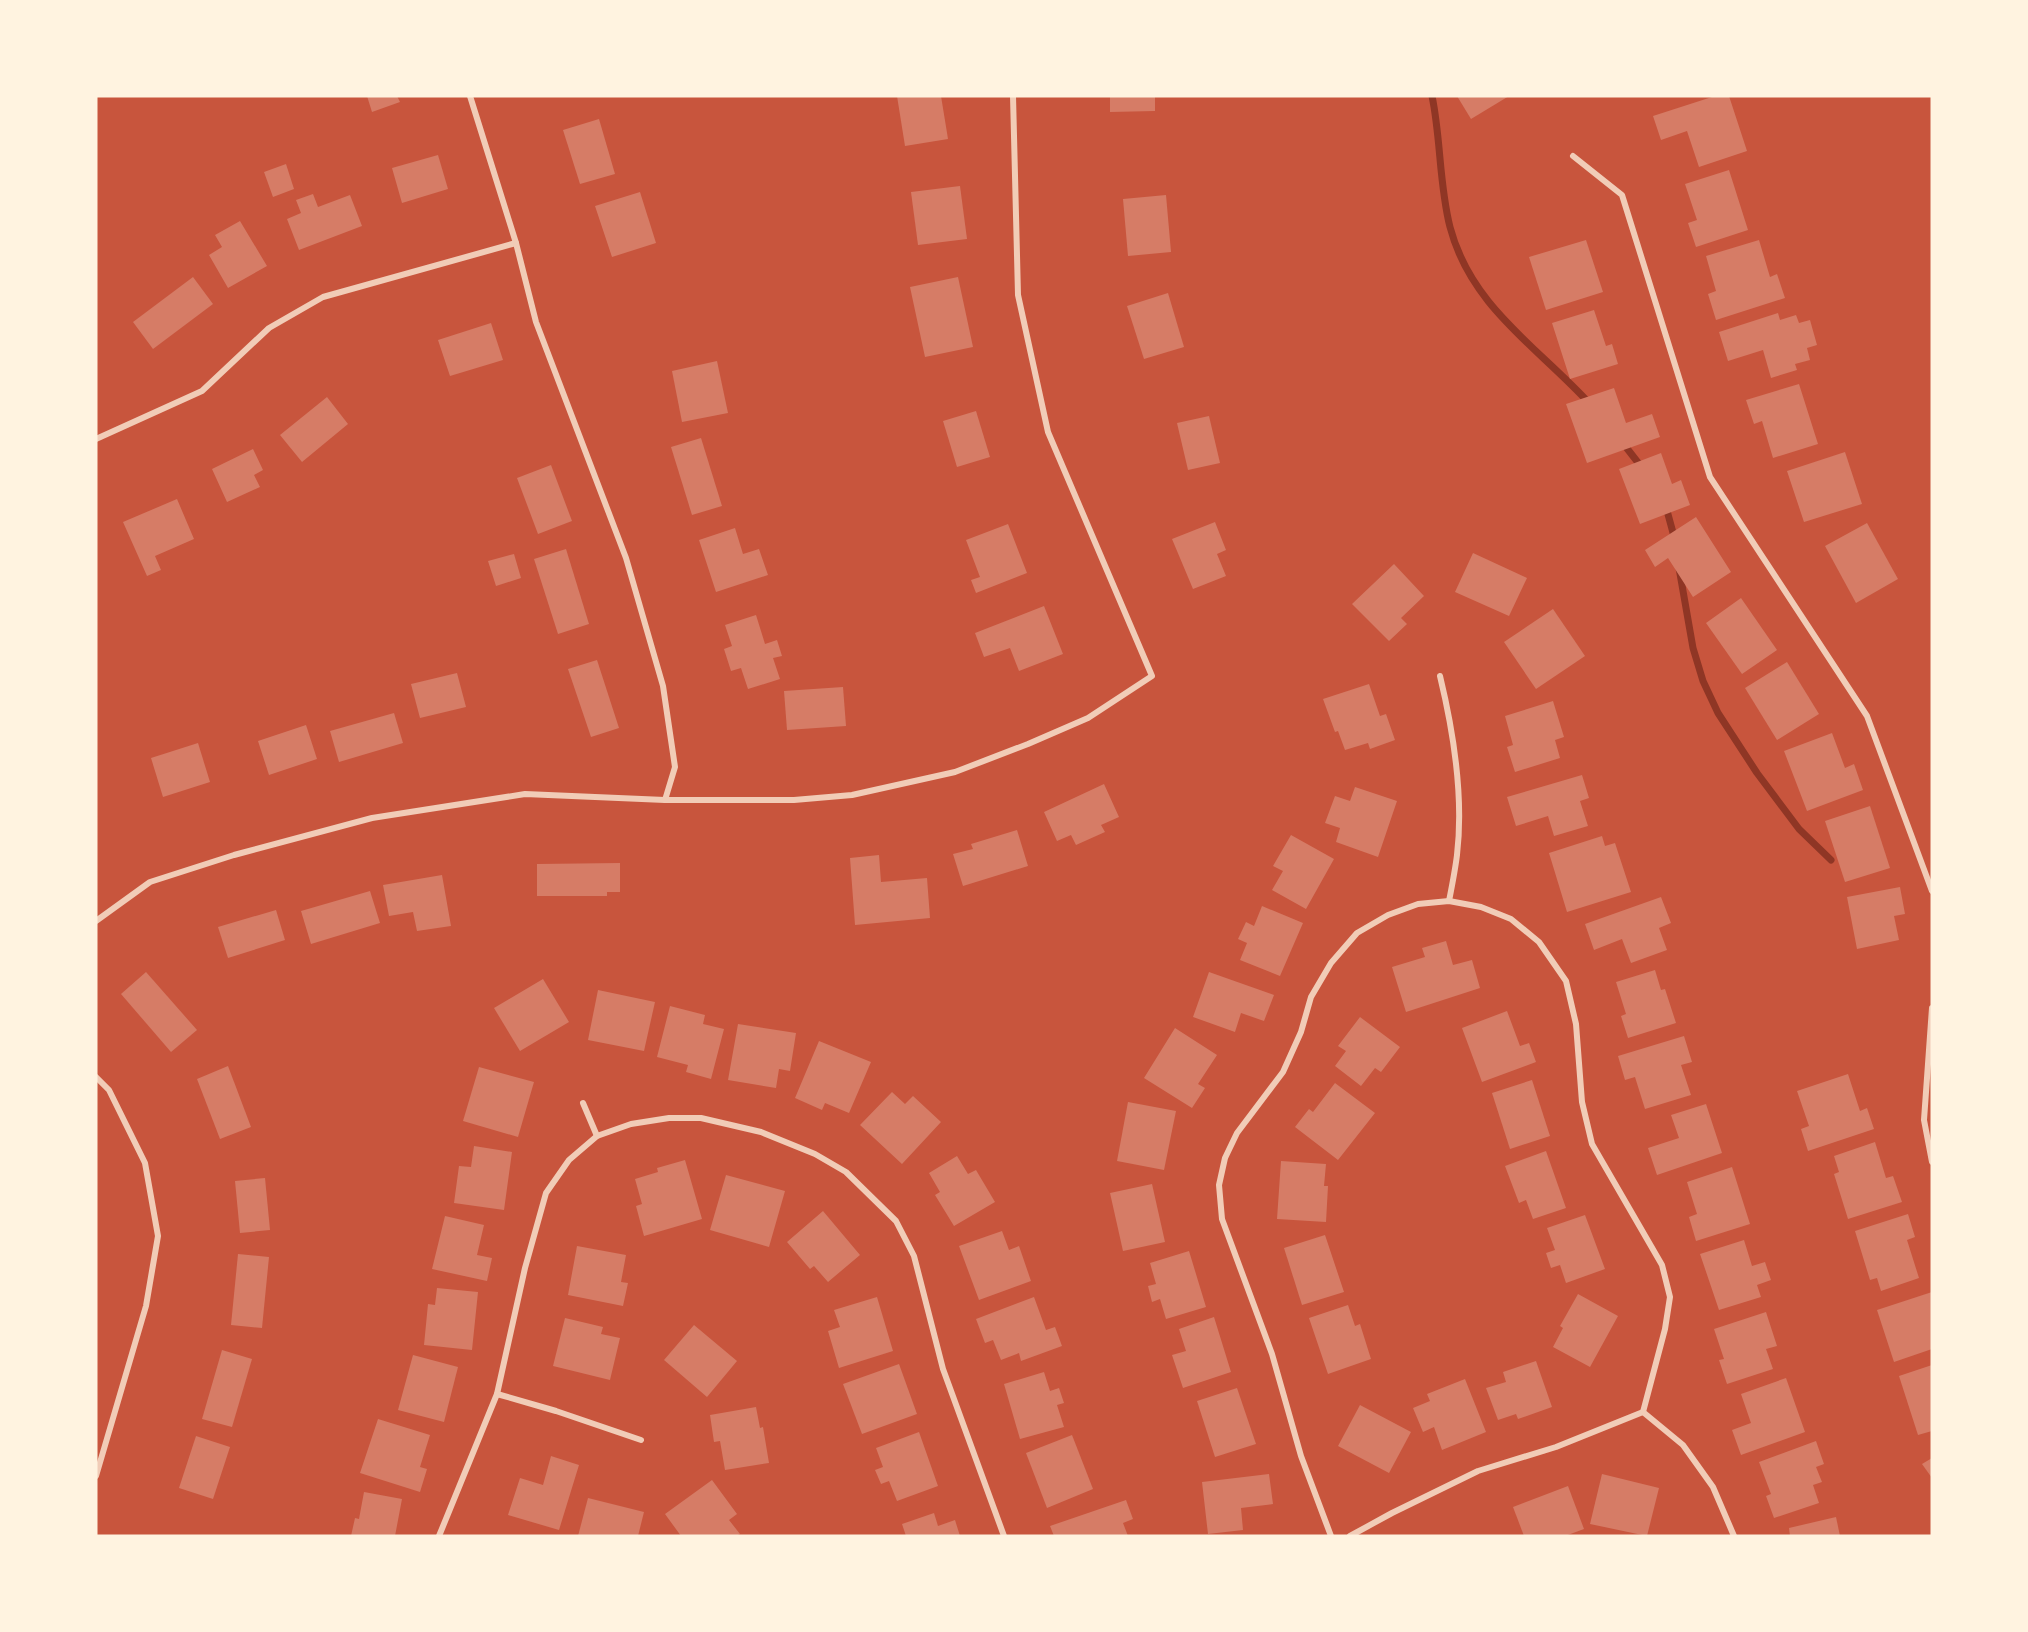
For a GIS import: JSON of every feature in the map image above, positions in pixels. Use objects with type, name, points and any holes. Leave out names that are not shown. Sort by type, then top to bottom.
[{"type":"street","points":[[470,96],[516,243],[536,322],[626,558],[663,686],[675,767],[665,800]]},
{"type":"street","points":[[96,921],[150,882],[234,855],[372,818],[525,794],[665,800],[794,800],[852,795],[955,772],[1088,718],[1152,676],[1048,432],[1018,295],[1013,96]]},
{"type":"street","points":[[1573,156],[1622,195],[1710,477],[1867,716],[1932,891]]},
{"type":"street","points":[[96,439],[202,392],[269,328],[323,297],[516,243]]},
{"type":"street","points":[[1440,676],[1451,720],[1459,813],[1457,855],[1449,901]]},
{"type":"street","points":[[1331,1536],[1301,1456],[1272,1354],[1222,1220],[1219,1185],[1225,1158],[1237,1133],[1283,1072],[1301,1032],[1311,998],[1331,963],[1357,933],[1388,915],[1418,904],[1449,901],[1481,907],[1511,919],[1539,942],[1566,981],[1576,1024],[1582,1102],[1592,1144],[1662,1265],[1670,1297],[1665,1329],[1642,1412]]},
{"type":"street","points":[[1932,1008],[1924,1120],[1932,1162]]},
{"type":"street","points":[[96,1077],[109,1090],[145,1163],[158,1236],[146,1306],[96,1476]]},
{"type":"street","points":[[582,1103],[597,1136]]},
{"type":"street","points":[[439,1536],[497,1394],[525,1268],[546,1193],[569,1160],[597,1136],[631,1124],[669,1118],[701,1118],[761,1132],[815,1154],[846,1172],[869,1192],[896,1221],[914,1256],[942,1369],[1004,1536]]},
{"type":"street","points":[[497,1394],[641,1440]]},
{"type":"street","points":[[1350,1536],[1478,1471],[1556,1446],[1642,1412]]},
{"type":"street","points":[[1642,1412],[1683,1445],[1713,1487],[1734,1536]]},
{"type":"building","points":[[367,96],[397,96],[400,102],[372,112]]},
{"type":"building","points":[[897,96],[941,96],[948,139],[905,146]]},
{"type":"building","points":[[1110,96],[1155,96],[1155,111],[1110,112]]},
{"type":"building","points":[[1457,96],[1509,96],[1471,119]]},
{"type":"building","points":[[1715,96],[1729,96],[1747,151],[1699,167],[1687,131],[1661,140],[1653,116]]},
{"type":"building","points":[[599,119],[615,174],[580,184],[563,130]]},
{"type":"building","points":[[438,155],[448,189],[402,203],[392,168]]},
{"type":"building","points":[[286,164],[294,189],[273,197],[264,172]]},
{"type":"building","points":[[1729,170],[1748,230],[1696,247],[1688,223],[1697,220],[1685,184]]},
{"type":"building","points":[[960,186],[967,239],[918,245],[911,192]]},
{"type":"building","points":[[640,192],[656,243],[612,257],[595,206]]},
{"type":"building","points":[[313,194],[318,207],[350,195],[362,226],[299,250],[287,219],[301,213],[296,200]]},
{"type":"building","points":[[1166,195],[1171,252],[1128,256],[1123,199]]},
{"type":"building","points":[[240,221],[267,266],[228,288],[209,255],[222,247],[215,235]]},
{"type":"building","points":[[1586,240],[1603,292],[1546,310],[1529,257]]},
{"type":"building","points":[[1759,240],[1770,277],[1777,274],[1785,298],[1716,320],[1708,294],[1716,291],[1706,256]]},
{"type":"building","points":[[193,277],[213,304],[153,349],[133,322]]},
{"type":"building","points":[[958,277],[973,347],[925,357],[910,287]]},
{"type":"building","points":[[1168,293],[1184,347],[1144,359],[1127,306]]},
{"type":"building","points":[[1594,310],[1606,346],[1612,344],[1618,364],[1570,379],[1552,323]]},
{"type":"building","points":[[1778,313],[1780,320],[1796,315],[1799,323],[1810,320],[1817,345],[1807,348],[1810,360],[1795,364],[1797,370],[1771,378],[1763,350],[1728,361],[1719,332]]},
{"type":"building","points":[[491,323],[503,360],[450,376],[438,340]]},
{"type":"building","points":[[717,361],[728,413],[682,422],[672,371]]},
{"type":"building","points":[[1799,384],[1818,444],[1773,458],[1762,421],[1754,424],[1746,400]]},
{"type":"building","points":[[1614,388],[1626,423],[1652,414],[1660,437],[1587,463],[1566,404]]},
{"type":"building","points":[[327,397],[348,424],[302,462],[280,435]]},
{"type":"building","points":[[976,411],[990,457],[957,467],[943,421]]},
{"type":"building","points":[[1209,416],[1220,463],[1188,470],[1177,423]]},
{"type":"building","points":[[701,438],[722,506],[692,515],[671,447]]},
{"type":"building","points":[[253,449],[263,470],[254,475],[260,487],[227,502],[212,469]]},
{"type":"building","points":[[1845,452],[1862,504],[1804,522],[1787,471]]},
{"type":"building","points":[[1661,453],[1672,484],[1681,480],[1690,505],[1640,524],[1619,469]]},
{"type":"building","points":[[551,465],[572,521],[538,534],[517,478]]},
{"type":"building","points":[[177,499],[194,539],[155,556],[161,570],[147,576],[123,522]]},
{"type":"building","points":[[1696,517],[1731,572],[1693,597],[1668,558],[1655,567],[1645,550]]},
{"type":"building","points":[[1215,522],[1226,550],[1217,554],[1226,576],[1193,589],[1172,539]]},
{"type":"building","points":[[1867,523],[1898,579],[1856,603],[1825,546]]},
{"type":"building","points":[[1008,524],[1027,573],[976,593],[971,580],[980,577],[966,540]]},
{"type":"building","points":[[735,528],[743,554],[759,549],[768,575],[716,592],[699,540]]},
{"type":"building","points":[[566,549],[589,624],[558,634],[534,559]]},
{"type":"building","points":[[1473,553],[1527,578],[1509,616],[1455,592]]},
{"type":"building","points":[[514,554],[521,578],[496,586],[488,561]]},
{"type":"building","points":[[1394,564],[1424,596],[1401,618],[1407,624],[1389,641],[1352,604]]},
{"type":"building","points":[[1741,598],[1777,650],[1742,674],[1706,623]]},
{"type":"building","points":[[1044,606],[1063,654],[1019,671],[1010,648],[984,657],[975,633]]},
{"type":"building","points":[[1553,609],[1585,656],[1536,689],[1504,642]]},
{"type":"building","points":[[756,615],[765,644],[777,640],[782,656],[773,658],[780,679],[748,689],[741,668],[731,671],[724,649],[732,646],[725,625]]},
{"type":"building","points":[[597,660],[619,728],[591,737],[568,669]]},
{"type":"building","points":[[1787,662],[1819,714],[1777,740],[1745,688]]},
{"type":"building","points":[[457,673],[466,707],[420,718],[411,684]]},
{"type":"building","points":[[1369,684],[1380,716],[1386,714],[1395,740],[1370,749],[1368,743],[1345,750],[1338,731],[1335,732],[1323,699]]},
{"type":"building","points":[[843,687],[846,726],[787,730],[784,691]]},
{"type":"building","points":[[1553,701],[1564,737],[1555,740],[1560,758],[1515,772],[1507,747],[1513,745],[1505,716]]},
{"type":"building","points":[[394,713],[403,743],[339,762],[330,731]]},
{"type":"building","points":[[306,725],[317,759],[269,775],[258,741]]},
{"type":"building","points":[[1832,733],[1845,768],[1854,764],[1863,790],[1807,811],[1784,751]]},
{"type":"building","points":[[198,743],[210,782],[163,797],[151,758]]},
{"type":"building","points":[[1582,775],[1589,798],[1580,801],[1588,826],[1554,836],[1548,816],[1516,826],[1507,797]]},
{"type":"building","points":[[1104,784],[1119,817],[1101,825],[1105,832],[1076,845],[1071,835],[1057,841],[1044,812]]},
{"type":"building","points":[[1355,787],[1397,801],[1378,857],[1336,842],[1340,828],[1325,823],[1335,796],[1350,801]]},
{"type":"building","points":[[1870,806],[1890,868],[1845,882],[1825,821]]},
{"type":"building","points":[[1017,830],[1028,866],[963,886],[953,854],[973,849],[971,844]]},
{"type":"building","points":[[1291,835],[1334,859],[1306,909],[1272,890],[1283,871],[1273,866]]},
{"type":"building","points":[[1602,836],[1605,846],[1615,843],[1631,892],[1567,912],[1549,853]]},
{"type":"building","points":[[879,855],[881,882],[927,878],[930,918],[855,925],[850,858]]},
{"type":"building","points":[[620,863],[620,892],[607,892],[607,896],[537,896],[537,864]]},
{"type":"building","points":[[442,875],[451,926],[417,931],[413,912],[389,916],[383,885]]},
{"type":"building","points":[[1900,887],[1905,914],[1894,916],[1899,940],[1857,949],[1847,897]]},
{"type":"building","points":[[370,891],[380,923],[311,944],[301,911]]},
{"type":"building","points":[[1661,897],[1671,923],[1659,928],[1667,950],[1631,963],[1622,939],[1594,950],[1585,924]]},
{"type":"building","points":[[1262,906],[1303,923],[1280,976],[1240,960],[1247,943],[1238,939],[1246,922],[1254,926]]},
{"type":"building","points":[[276,910],[285,940],[228,958],[218,927]]},
{"type":"building","points":[[1446,941],[1453,965],[1472,960],[1480,988],[1406,1012],[1392,967],[1425,957],[1422,948]]},
{"type":"building","points":[[1655,970],[1661,990],[1665,989],[1676,1023],[1628,1038],[1621,1016],[1626,1014],[1616,982]]},
{"type":"building","points":[[146,972],[197,1030],[171,1052],[121,994]]},
{"type":"building","points":[[1209,972],[1274,995],[1264,1021],[1241,1013],[1235,1032],[1193,1017]]},
{"type":"building","points":[[543,979],[569,1022],[520,1051],[494,1008]]},
{"type":"building","points":[[598,990],[655,1002],[644,1051],[588,1040]]},
{"type":"building","points":[[670,1006],[705,1015],[703,1024],[724,1029],[711,1079],[686,1072],[688,1065],[657,1057]]},
{"type":"building","points":[[1507,1011],[1520,1046],[1529,1043],[1536,1062],[1482,1082],[1462,1028]]},
{"type":"building","points":[[1360,1017],[1400,1047],[1381,1072],[1375,1068],[1361,1086],[1335,1066],[1346,1051],[1338,1046]]},
{"type":"building","points":[[738,1024],[796,1033],[790,1071],[779,1069],[776,1088],[728,1080]]},
{"type":"building","points":[[1175,1028],[1217,1055],[1198,1084],[1205,1088],[1192,1108],[1144,1078]]},
{"type":"building","points":[[1684,1036],[1692,1062],[1681,1065],[1691,1095],[1645,1109],[1635,1077],[1625,1080],[1618,1056]]},
{"type":"building","points":[[819,1041],[871,1062],[849,1113],[825,1103],[822,1110],[795,1098]]},
{"type":"building","points":[[228,1066],[251,1127],[220,1139],[197,1079]]},
{"type":"building","points":[[479,1067],[534,1082],[518,1137],[463,1121]]},
{"type":"building","points":[[1848,1074],[1860,1111],[1867,1108],[1874,1129],[1808,1151],[1801,1129],[1809,1126],[1797,1091]]},
{"type":"building","points":[[1532,1080],[1550,1136],[1510,1149],[1492,1093]]},
{"type":"building","points":[[1335,1083],[1375,1113],[1338,1160],[1295,1127],[1309,1109],[1313,1112]]},
{"type":"building","points":[[892,1092],[905,1104],[913,1096],[941,1122],[902,1164],[860,1125]]},
{"type":"building","points":[[1128,1102],[1176,1111],[1164,1170],[1117,1161]]},
{"type":"building","points":[[1706,1104],[1722,1153],[1657,1175],[1648,1148],[1679,1138],[1671,1115]]},
{"type":"building","points":[[1875,1142],[1886,1178],[1893,1176],[1902,1202],[1848,1219],[1834,1174],[1839,1172],[1834,1156]]},
{"type":"building","points":[[474,1146],[512,1152],[504,1210],[454,1203],[459,1166],[471,1167]]},
{"type":"building","points":[[1546,1151],[1566,1208],[1533,1219],[1526,1200],[1519,1203],[1505,1166]]},
{"type":"building","points":[[957,1156],[968,1174],[976,1170],[995,1202],[954,1226],[935,1195],[940,1192],[929,1173]]},
{"type":"building","points":[[685,1160],[702,1219],[644,1236],[636,1206],[642,1204],[635,1179],[658,1172],[657,1168]]},
{"type":"building","points":[[1281,1161],[1326,1164],[1324,1186],[1328,1186],[1326,1222],[1277,1219]]},
{"type":"building","points":[[1732,1167],[1750,1224],[1696,1241],[1689,1217],[1697,1214],[1687,1182]]},
{"type":"building","points":[[726,1175],[785,1191],[769,1247],[710,1230]]},
{"type":"building","points":[[265,1178],[270,1230],[240,1233],[235,1181]]},
{"type":"building","points":[[1152,1184],[1165,1242],[1123,1251],[1110,1193]]},
{"type":"building","points":[[823,1211],[860,1255],[828,1282],[814,1266],[810,1269],[787,1242]]},
{"type":"building","points":[[1908,1214],[1915,1237],[1907,1240],[1919,1278],[1881,1291],[1877,1278],[1870,1280],[1855,1231]]},
{"type":"building","points":[[1585,1215],[1605,1269],[1566,1283],[1560,1265],[1551,1268],[1546,1253],[1555,1250],[1547,1228]]},
{"type":"building","points":[[445,1216],[484,1225],[477,1255],[492,1258],[487,1281],[432,1269]]},
{"type":"building","points":[[1002,1231],[1009,1250],[1019,1246],[1031,1281],[979,1300],[959,1246]]},
{"type":"building","points":[[1325,1235],[1344,1292],[1302,1305],[1284,1248]]},
{"type":"building","points":[[1744,1240],[1752,1266],[1765,1262],[1771,1280],[1757,1285],[1761,1297],[1719,1310],[1700,1254]]},
{"type":"building","points":[[577,1246],[626,1255],[621,1282],[628,1283],[623,1306],[568,1295]]},
{"type":"building","points":[[1189,1251],[1206,1307],[1166,1319],[1160,1299],[1152,1302],[1148,1286],[1156,1284],[1150,1263]]},
{"type":"building","points":[[238,1254],[269,1257],[262,1328],[231,1325]]},
{"type":"building","points":[[437,1288],[478,1292],[472,1350],[424,1345],[428,1304],[435,1305]]},
{"type":"building","points":[[1932,1292],[1932,1349],[1894,1362],[1877,1310]]},
{"type":"building","points":[[1578,1294],[1618,1316],[1590,1367],[1553,1347],[1563,1328],[1560,1326]]},
{"type":"building","points":[[877,1297],[893,1351],[839,1368],[828,1331],[840,1327],[834,1310]]},
{"type":"building","points":[[1034,1297],[1046,1330],[1055,1327],[1062,1346],[1021,1361],[1019,1353],[1001,1360],[993,1340],[985,1343],[976,1319]]},
{"type":"building","points":[[1348,1305],[1355,1326],[1360,1324],[1371,1359],[1328,1374],[1309,1318]]},
{"type":"building","points":[[1766,1312],[1777,1346],[1766,1349],[1773,1369],[1727,1384],[1719,1360],[1724,1359],[1714,1329]]},
{"type":"building","points":[[1214,1317],[1231,1372],[1183,1388],[1172,1355],[1186,1351],[1179,1329]]},
{"type":"building","points":[[565,1318],[603,1327],[601,1334],[620,1338],[610,1380],[553,1366]]},
{"type":"building","points":[[694,1325],[737,1361],[707,1397],[664,1360]]},
{"type":"building","points":[[222,1350],[252,1359],[232,1427],[202,1419]]},
{"type":"building","points":[[413,1355],[458,1367],[444,1422],[398,1410]]},
{"type":"building","points":[[1536,1361],[1552,1407],[1518,1419],[1516,1414],[1498,1420],[1486,1388],[1506,1382],[1503,1372]]},
{"type":"building","points":[[899,1364],[917,1414],[862,1434],[843,1384]]},
{"type":"building","points":[[1932,1365],[1932,1431],[1918,1435],[1899,1376]]},
{"type":"building","points":[[1044,1372],[1050,1391],[1059,1388],[1064,1403],[1057,1405],[1064,1427],[1020,1439],[1004,1384]]},
{"type":"building","points":[[1786,1378],[1805,1432],[1741,1455],[1732,1430],[1751,1423],[1741,1394]]},
{"type":"building","points":[[1465,1379],[1486,1432],[1442,1450],[1434,1427],[1423,1432],[1413,1408],[1430,1401],[1427,1394]]},
{"type":"building","points":[[1237,1388],[1256,1444],[1215,1457],[1197,1401]]},
{"type":"building","points":[[1360,1405],[1411,1432],[1389,1473],[1338,1446]]},
{"type":"building","points":[[756,1407],[760,1428],[763,1427],[769,1463],[725,1470],[720,1441],[714,1442],[710,1415]]},
{"type":"building","points":[[378,1419],[430,1435],[420,1467],[427,1469],[420,1492],[360,1473]]},
{"type":"building","points":[[919,1432],[938,1486],[897,1501],[889,1481],[881,1484],[875,1470],[883,1467],[876,1448]]},
{"type":"building","points":[[1072,1435],[1093,1489],[1047,1508],[1026,1453]]},
{"type":"building","points":[[196,1436],[230,1447],[213,1499],[179,1488]]},
{"type":"building","points":[[1816,1441],[1824,1464],[1816,1467],[1822,1482],[1813,1485],[1819,1503],[1774,1518],[1766,1496],[1771,1494],[1759,1462]]},
{"type":"building","points":[[551,1456],[579,1465],[559,1530],[508,1515],[520,1478],[543,1485]]},
{"type":"building","points":[[1932,1458],[1932,1478],[1922,1464]]},
{"type":"building","points":[[1269,1474],[1273,1504],[1241,1508],[1243,1530],[1208,1534],[1202,1482]]},
{"type":"building","points":[[1602,1474],[1659,1488],[1647,1536],[1590,1524]]},
{"type":"building","points":[[712,1480],[737,1514],[729,1520],[740,1534],[736,1536],[681,1536],[665,1514]]},
{"type":"building","points":[[1568,1486],[1584,1529],[1565,1536],[1524,1536],[1513,1507]]},
{"type":"building","points":[[364,1492],[402,1499],[395,1536],[351,1536],[355,1518],[359,1519]]},
{"type":"building","points":[[588,1498],[644,1512],[638,1536],[578,1536]]},
{"type":"building","points":[[1126,1500],[1133,1519],[1123,1523],[1128,1536],[1054,1536],[1050,1526]]},
{"type":"building","points":[[934,1513],[938,1526],[955,1520],[960,1536],[906,1536],[902,1524]]},
{"type":"building","points":[[1836,1517],[1840,1536],[1790,1536],[1789,1528]]},
{"type":"waterway","points":[[1432,96],[1446,211],[1460,255],[1473,280],[1508,324],[1590,404]]},
{"type":"waterway","points":[[1622,442],[1643,469]]},
{"type":"waterway","points":[[1666,507],[1675,540]]},
{"type":"waterway","points":[[1679,568],[1693,648],[1703,681],[1718,713],[1757,773],[1799,829],[1831,860]]}]
